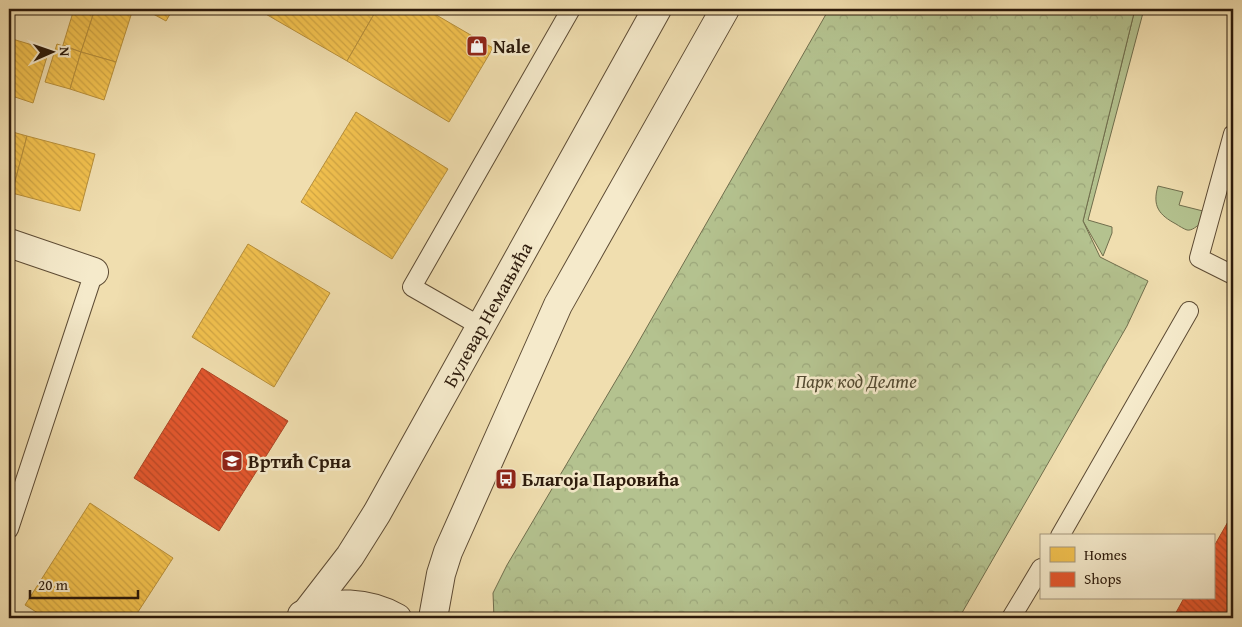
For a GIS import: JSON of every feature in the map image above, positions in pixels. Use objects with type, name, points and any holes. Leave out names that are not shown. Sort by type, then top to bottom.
[{"type":"street","name":"Булевар Немањића","points":[[301,615],[350,556],[377,514],[657,9]]},
{"type":"street","points":[[433,618],[441,574],[448,552],[558,306],[725,9]]},
{"type":"street","points":[[9,243],[94,272]]},
{"type":"street","points":[[301,615],[332,605],[359,605],[386,612],[397,618]]},
{"type":"lane","points":[[480,326],[412,287],[571,9]]},
{"type":"lane","points":[[1233,134],[1199,258],[1233,276]]},
{"type":"lane","points":[[9,529],[94,272]]},
{"type":"lane","points":[[1061,534],[1189,311]]},
{"type":"lane","points":[[1011,618],[1040,570]]},
{"type":"green space","name":"Парк код Делте","points":[[829,9],[1135,9],[1083,221],[1100,257],[1148,281],[1127,326],[959,618],[494,618],[493,593],[507,565],[631,355]]},
{"type":"green space","points":[[1135,9],[1144,9],[1088,220],[1112,227],[1112,233],[1103,256],[1083,221]]},
{"type":"green space","points":[[1158,186],[1183,192],[1179,205],[1203,211],[1201,223],[1193,229],[1187,230],[1165,217],[1158,209],[1156,193]]},
{"type":"building: Homes","points":[[74,9],[95,9],[81,52],[63,45]]},
{"type":"building: Homes","points":[[95,9],[133,9],[116,62],[81,52]]},
{"type":"building: Homes","points":[[144,9],[173,9],[166,21]]},
{"type":"building: Homes","points":[[257,9],[377,9],[347,61]]},
{"type":"building: Homes","points":[[377,9],[426,9],[493,48],[449,122],[347,61]]},
{"type":"building: Homes","points":[[9,38],[49,50],[33,103],[9,95]]},
{"type":"building: Homes","points":[[57,44],[81,52],[70,89],[45,82]]},
{"type":"building: Homes","points":[[81,52],[116,62],[104,100],[70,89]]},
{"type":"building: Homes","points":[[356,112],[448,169],[392,259],[301,202]]},
{"type":"building: Homes","points":[[9,131],[27,136],[12,193],[9,192]]},
{"type":"building: Homes","points":[[27,136],[95,154],[80,211],[12,193]]},
{"type":"building: Homes","points":[[248,244],[330,293],[274,387],[192,337]]},
{"type":"building: Homes","points":[[90,503],[173,558],[134,618],[46,618],[25,605]]},
{"type":"building: Shops","points":[[202,368],[288,421],[219,531],[134,478]]},
{"type":"building: Shops","points":[[1233,513],[1233,618],[1173,618],[1183,600],[1214,600],[1214,546]]},
{"type":"place","name":"Nale","points":[[477,46]]},
{"type":"place","name":"Вртић Срна","points":[[232,461]]},
{"type":"place","name":"Благоја Паровића","points":[[506,479]]}]
